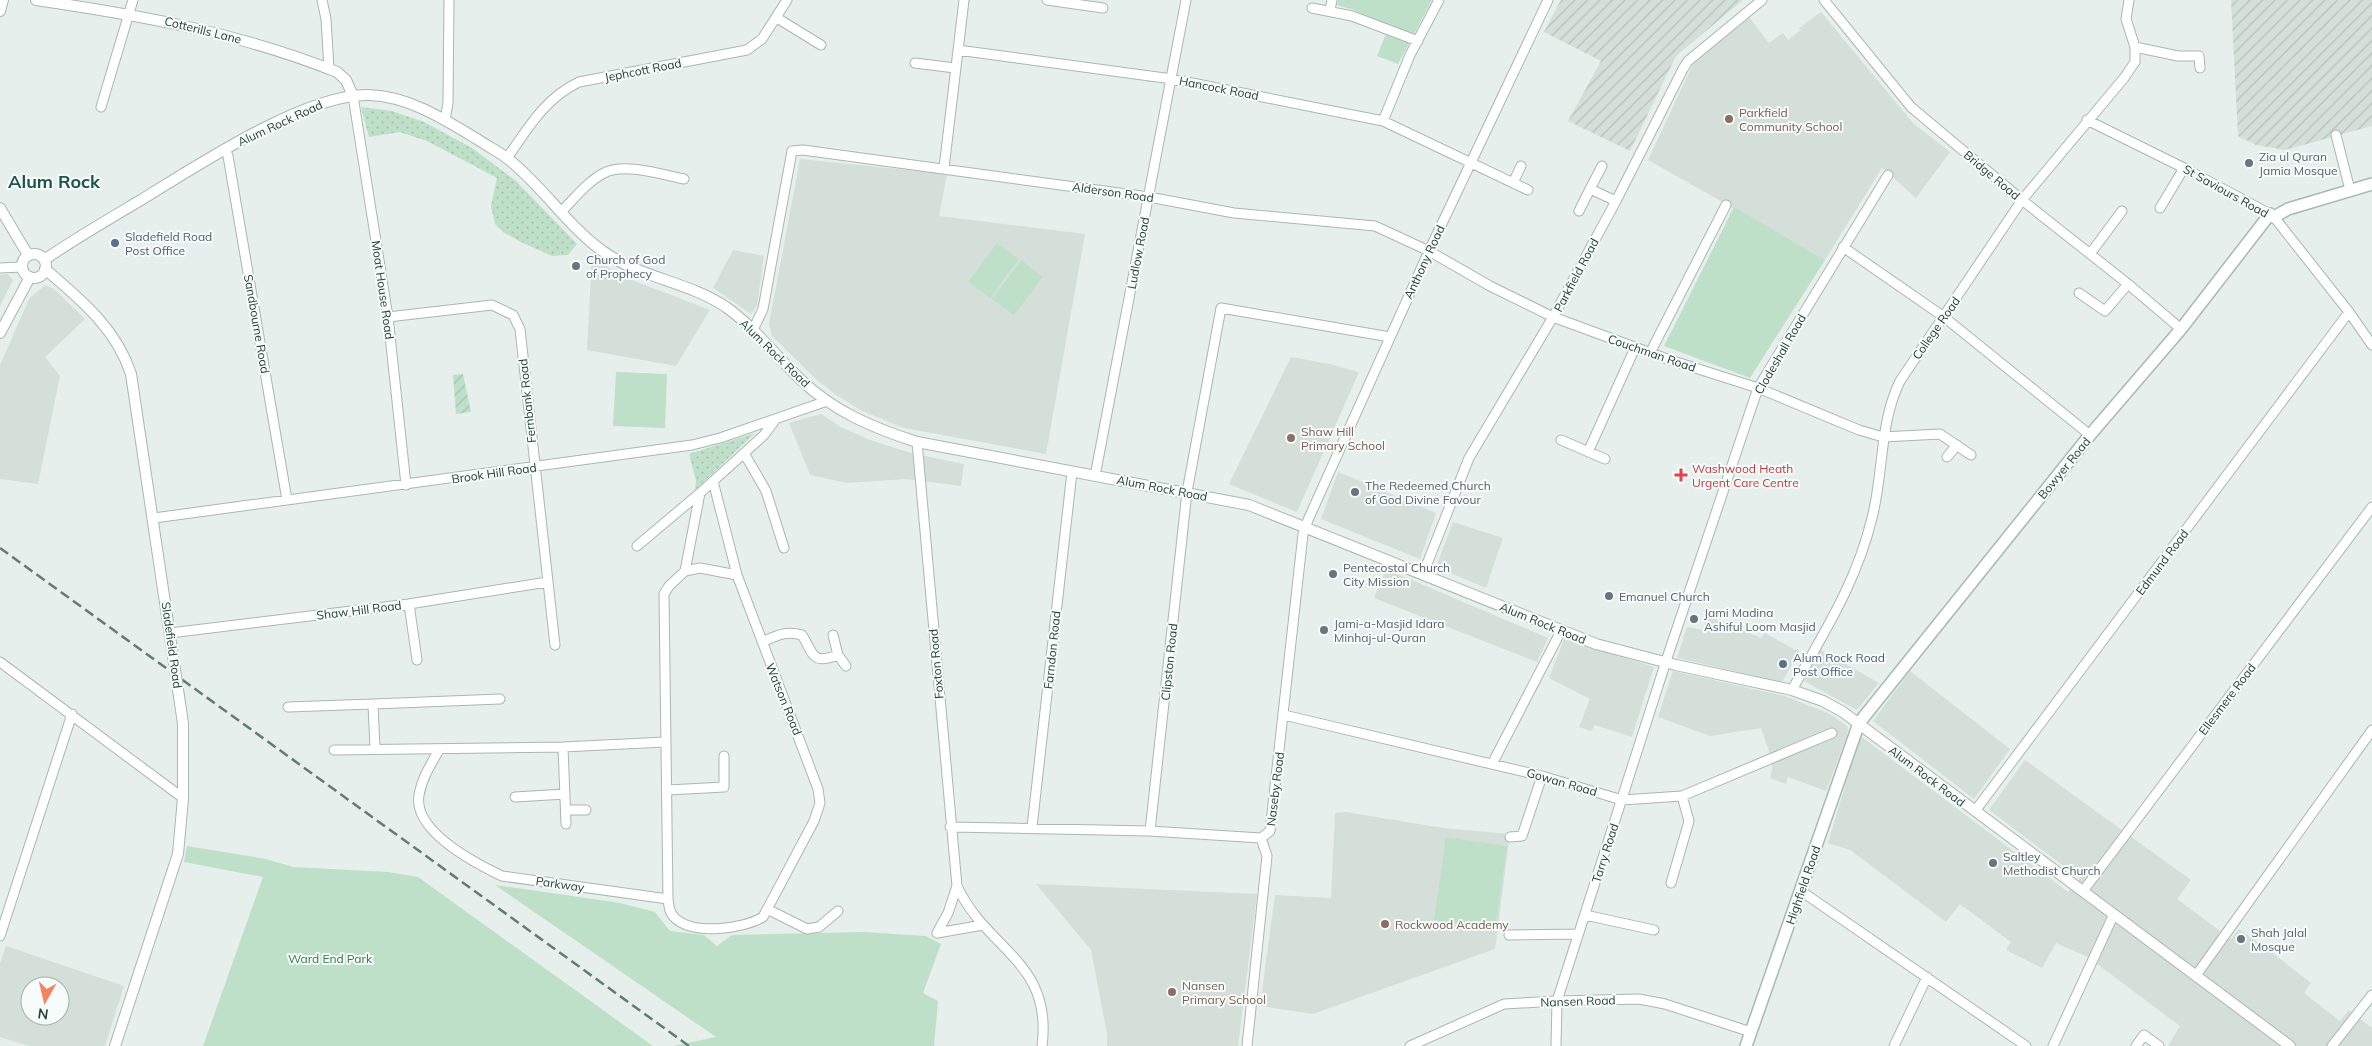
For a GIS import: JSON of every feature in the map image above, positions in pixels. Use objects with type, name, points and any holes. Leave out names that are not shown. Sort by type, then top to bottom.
[{"type":"main road","points":[[2272,216],[2288,209],[2372,184]]},
{"type":"main road","name":"Bowyer Road","points":[[1859,724],[2090,436],[2181,330],[2272,216]]},
{"type":"main road","name":"Highfield Road","points":[[1746,1046],[1859,724]]},
{"type":"street","points":[[0,12],[3,0]]},
{"type":"street","name":"Cotterills Lane","points":[[36,0],[129,13],[230,36],[329,69],[341,75],[353,96]]},
{"type":"street","points":[[101,107],[133,0]]},
{"type":"street","points":[[322,0],[326,19],[329,69]]},
{"type":"street","points":[[445,120],[448,103],[449,0]]},
{"type":"street","name":"Jephcott Road","points":[[507,158],[541,110],[560,91],[579,82],[747,50],[762,39],[787,0]]},
{"type":"street","points":[[944,168],[964,0]]},
{"type":"street","points":[[1047,0],[1103,8]]},
{"type":"street","name":"Ludlow Road","points":[[1095,476],[1186,0]]},
{"type":"street","points":[[1330,10],[1332,0]]},
{"type":"street","points":[[1382,121],[1418,41],[1439,0]]},
{"type":"street","name":"Anthony Road","points":[[1306,527],[1429,251],[1548,0]]},
{"type":"street","name":"Parkfield Road","points":[[1423,574],[1470,458],[1554,318],[1688,61],[1762,0]]},
{"type":"street","name":"Bridge Road","points":[[1824,0],[1911,107],[2022,200],[2128,284],[2181,330]]},
{"type":"street","points":[[2128,0],[2126,19],[2135,47],[2178,56],[2200,56],[2200,68]]},
{"type":"street","points":[[1312,8],[1330,10],[1352,16],[1418,41]]},
{"type":"street","points":[[777,18],[821,45]]},
{"type":"street","name":"College Road","points":[[1792,690],[1837,613],[1864,548],[1879,488],[1883,437],[1890,401],[1900,381],[2022,200],[2124,78],[2134,62],[2135,47]]},
{"type":"street","name":"Hancock Road","points":[[958,50],[1172,79],[1382,121],[1528,190]]},
{"type":"street","points":[[915,63],[955,68]]},
{"type":"street","name":"Alum Rock Road","points":[[45,264],[225,149],[302,110],[353,96],[388,96],[445,120],[507,158],[604,252],[628,265],[694,290],[726,307],[753,330],[802,381],[850,417],[917,442],[1249,505],[1596,644],[1666,662],[1792,690],[1823,701],[1859,724],[2197,974],[2290,1046]]},
{"type":"street","name":"Moat House Road","points":[[353,96],[388,317],[406,485]]},
{"type":"street","name":"St Saviours Road","points":[[2087,120],[2184,168],[2272,216],[2349,312],[2372,345]]},
{"type":"street","points":[[2336,135],[2350,190]]},
{"type":"street","name":"Sandbourne Road","points":[[225,149],[228,156],[287,500]]},
{"type":"street","name":"Alderson Road","points":[[753,330],[763,309],[792,151],[803,150],[944,168],[1149,197],[1234,214],[1374,226],[1429,251]]},
{"type":"street","points":[[1513,183],[1521,166]]},
{"type":"street","points":[[1579,211],[1602,166]]},
{"type":"street","points":[[561,212],[596,178],[606,172],[619,168],[684,179]]},
{"type":"street","points":[[2160,208],[2184,168]]},
{"type":"street","name":"Clodeshall Road","points":[[1666,662],[1758,388],[1841,253],[1842,246],[1888,175]]},
{"type":"street","points":[[1590,189],[1616,201]]},
{"type":"street","points":[[1650,353],[1726,205]]},
{"type":"street","points":[[0,208],[28,255]]},
{"type":"street","points":[[2090,254],[2122,211]]},
{"type":"street","points":[[1842,246],[1944,316],[2090,436]]},
{"type":"street","name":"Couchman Road","points":[[1429,251],[1490,286],[1554,318],[1635,348],[1758,388],[1859,430],[1883,437],[1940,434],[1971,455]]},
{"type":"street","points":[[22,267],[24,259],[28,255],[37,254],[45,264],[39,276],[30,277]]},
{"type":"street","name":"Sladefield Road","points":[[45,264],[114,336],[126,359],[131,374],[154,518],[183,733],[184,798],[178,854],[115,1046]]},
{"type":"street","points":[[22,267],[30,277]]},
{"type":"street","points":[[0,268],[22,267]]},
{"type":"street","points":[[0,333],[30,277]]},
{"type":"street","points":[[2078,293],[2106,311],[2128,284]]},
{"type":"street","name":"Fernbank Road","points":[[388,317],[492,306],[512,315],[520,329],[555,645]]},
{"type":"street","name":"Clipston Road","points":[[1150,832],[1187,492],[1221,308],[1390,337]]},
{"type":"street","name":"Edmund Road","points":[[1975,811],[2349,312]]},
{"type":"street","points":[[1588,452],[1635,348]]},
{"type":"street","name":"Brook Hill Road","points":[[154,518],[692,445],[720,438],[827,401]]},
{"type":"street","points":[[637,546],[744,453],[764,434],[775,420]]},
{"type":"street","points":[[1561,440],[1605,459]]},
{"type":"street","name":"Foxton Road","points":[[917,442],[950,827],[957,886]]},
{"type":"street","points":[[1947,457],[1957,445]]},
{"type":"street","points":[[744,453],[766,491],[784,548]]},
{"type":"street","name":"Farndon Road","points":[[1032,827],[1072,472]]},
{"type":"street","name":"Watson Road","points":[[713,481],[737,575],[810,763],[820,803],[814,821],[768,910]]},
{"type":"street","points":[[685,571],[700,493]]},
{"type":"street","name":"Ellesmere Road","points":[[2084,891],[2372,507]]},
{"type":"street","name":"Naseby Road","points":[[1247,1046],[1268,856],[1261,838],[1270,832],[1306,527]]},
{"type":"street","points":[[737,575],[700,568],[685,571],[669,586],[664,594],[668,899],[670,911],[675,918],[689,925],[716,929],[752,924],[763,918],[768,910],[807,929],[819,927],[838,911]]},
{"type":"street","name":"Shaw Hill Road","points":[[171,638],[547,582]]},
{"type":"street","points":[[409,604],[416,660]]},
{"type":"street","points":[[1492,764],[1561,631]]},
{"type":"street","points":[[762,642],[785,632],[793,632],[802,634],[812,654],[818,660],[838,655]]},
{"type":"street","points":[[833,636],[838,655],[846,666]]},
{"type":"street","points":[[0,662],[184,798]]},
{"type":"street","name":"Tarry Road","points":[[1556,1046],[1557,1001],[1666,662]]},
{"type":"street","points":[[288,708],[331,704],[500,699]]},
{"type":"street","points":[[373,704],[375,749]]},
{"type":"street","points":[[0,936],[72,714]]},
{"type":"street","name":"Gowan Road","points":[[1284,715],[1542,776],[1622,800],[1682,796],[1832,733]]},
{"type":"street","points":[[2197,974],[2372,730]]},
{"type":"street","points":[[334,750],[440,750],[666,742]]},
{"type":"street","points":[[563,747],[566,824]]},
{"type":"street","name":"Parkway","points":[[440,750],[423,779],[418,797],[422,816],[428,825],[447,844],[502,876],[668,899]]},
{"type":"street","points":[[668,790],[724,787],[724,756]]},
{"type":"street","points":[[1510,837],[1522,836],[1542,776]]},
{"type":"street","points":[[515,797],[565,794]]},
{"type":"street","points":[[1670,884],[1689,821],[1682,796]]},
{"type":"street","points":[[566,810],[586,810]]},
{"type":"street","points":[[950,827],[1032,827],[1261,838]]},
{"type":"street","points":[[957,886],[948,914],[937,934],[984,925]]},
{"type":"street","points":[[957,886],[965,904],[1023,966],[1033,982],[1044,1015],[1042,1046]]},
{"type":"street","points":[[1801,891],[2026,1046]]},
{"type":"street","points":[[2053,1046],[2114,914]]},
{"type":"street","points":[[1585,915],[1654,930]]},
{"type":"street","points":[[1509,935],[1578,934]]},
{"type":"street","points":[[1894,1046],[1927,977]]},
{"type":"street","points":[[2332,1046],[2372,994]]},
{"type":"street","name":"Nansen Road","points":[[1410,1046],[1504,1004],[1557,1001],[1639,999],[1665,1004],[1751,1032]]},
{"type":"street","points":[[2136,1046],[2144,1035],[2159,1046]]},
{"type":"shaded area","points":[[1561,0],[1743,0],[1676,56],[1630,151],[1568,121],[1601,61],[1544,32]]},
{"type":"shaded area","points":[[2231,0],[2372,0],[2372,126],[2285,150],[2256,145],[2238,136]]},
{"type":"shaded area","name":"Parkfield Community School","points":[[1821,12],[1913,123],[1950,152],[1916,198],[1882,168],[1825,260],[1648,160],[1693,64],[1749,17],[1769,43],[1783,33],[1788,40],[1801,30],[1799,28]]},
{"type":"shaded area","points":[[800,159],[947,174],[939,216],[1085,234],[1046,454],[904,428],[862,411],[817,380],[772,336],[769,324]]},
{"type":"shaded area","points":[[733,250],[764,256],[757,306],[751,314],[713,288]]},
{"type":"shaded area","points":[[592,256],[619,275],[710,310],[676,366],[587,350]]},
{"type":"shaded area","points":[[8,274],[13,280],[0,306],[0,275]]},
{"type":"shaded area","points":[[45,285],[54,289],[85,319],[45,357],[60,376],[38,484],[0,479],[0,365],[29,299]]},
{"type":"shaded area","name":"Shaw Hill Primary School","points":[[1291,357],[1330,364],[1359,372],[1297,512],[1229,484]]},
{"type":"shaded area","points":[[821,414],[841,427],[870,440],[911,453],[964,464],[961,486],[906,479],[847,483],[810,475],[789,423]]},
{"type":"shaded area","points":[[1338,472],[1436,513],[1420,559],[1321,519]]},
{"type":"shaded area","points":[[1453,522],[1503,538],[1486,588],[1436,567]]},
{"type":"shaded area","points":[[1386,569],[1548,638],[1537,662],[1374,598]]},
{"type":"shaded area","points":[[1706,615],[1761,638],[1765,633],[1799,652],[1782,682],[1677,658],[1687,627],[1704,630]]},
{"type":"shaded area","points":[[1564,639],[1654,667],[1632,737],[1595,725],[1591,731],[1579,727],[1590,699],[1549,678]]},
{"type":"shaded area","points":[[1821,650],[1879,683],[1857,710],[1804,681]]},
{"type":"shaded area","points":[[1673,671],[1785,696],[1830,714],[1848,727],[1847,736],[1826,791],[1788,777],[1786,784],[1770,778],[1772,770],[1771,757],[1761,728],[1710,736],[1658,717]]},
{"type":"shaded area","points":[[1910,671],[2010,749],[1974,799],[1873,721]]},
{"type":"shaded area","points":[[1863,738],[2068,892],[2080,878],[1989,810],[2025,760],[2191,880],[2177,899],[2231,939],[2239,929],[2270,951],[2311,983],[2304,993],[2340,1021],[2349,1010],[2372,1028],[2372,1046],[2168,1046],[2180,1026],[2088,957],[2056,943],[2042,968],[2006,950],[2011,942],[1960,904],[1946,922],[1850,850],[1828,843],[1859,739]]},
{"type":"shaded area","name":"Rockwood Academy","points":[[1346,812],[1443,828],[1510,834],[1495,949],[1313,1014],[1260,1006],[1275,895],[1331,898],[1335,813]]},
{"type":"shaded area","name":"Nansen Primary School","points":[[1036,884],[1257,894],[1238,1046],[1107,1046],[1107,1034],[1091,950]]},
{"type":"shaded area","points":[[6,946],[124,986],[105,1046],[29,1046],[0,1037],[0,963]]},
{"type":"green space","points":[[1338,0],[1432,0],[1398,64],[1377,56],[1389,26],[1354,10],[1337,5]]},
{"type":"green space","points":[[361,107],[392,111],[424,122],[472,148],[516,181],[577,244],[568,255],[552,256],[503,232],[495,224],[491,206],[497,178],[427,141],[400,132],[369,137]]},
{"type":"green space","points":[[1734,207],[1825,260],[1750,378],[1664,346]]},
{"type":"green space","points":[[997,243],[1019,259],[990,298],[968,282]]},
{"type":"green space","points":[[1021,260],[1043,277],[1014,315],[992,299]]},
{"type":"green space","points":[[616,372],[667,374],[665,428],[613,426]]},
{"type":"green space","points":[[463,374],[471,412],[456,414],[453,375]]},
{"type":"green space","points":[[755,433],[695,490],[696,481],[689,454]]},
{"type":"green space","points":[[1446,837],[1507,846],[1495,929],[1434,920]]},
{"type":"green space","name":"Ward End Park","points":[[187,846],[266,859],[293,867],[388,872],[418,877],[653,1046],[203,1046],[263,877],[184,862]]},
{"type":"green space","points":[[495,885],[620,903],[655,912],[670,931],[704,935],[717,946],[732,935],[863,932],[926,936],[941,944],[923,993],[938,1001],[934,1046],[673,1046],[716,1037]]},
{"type":"railway","points":[[0,548],[689,1046]]},
{"type":"place","name":"Parkfield Community School","points":[[1729,119]]},
{"type":"place","name":"Zia ul Quran Jamia Mosque","points":[[2249,163]]},
{"type":"place","name":"Sladefield Road Post Office","points":[[115,243]]},
{"type":"place","name":"Church of God of Prophecy","points":[[576,266]]},
{"type":"place","name":"Shaw Hill Primary School","points":[[1291,438]]},
{"type":"place","name":"Washwood Heath Urgent Care Centre","points":[[1681,475]]},
{"type":"place","name":"The Redeemed Church of God Divine Favour","points":[[1355,492]]},
{"type":"place","name":"Pentecostal Church City Mission","points":[[1333,574]]},
{"type":"place","name":"Emanuel Church","points":[[1609,596]]},
{"type":"place","name":"Jami Madina Ashiful Loom Masjid","points":[[1694,619]]},
{"type":"place","name":"Jami-a-Masjid Idara Minhaj-ul-Quran","points":[[1324,630]]},
{"type":"place","name":"Alum Rock Road Post Office","points":[[1783,664]]},
{"type":"place","name":"Saltley Methodist Church","points":[[1993,863]]},
{"type":"place","name":"Rockwood Academy","points":[[1385,924]]},
{"type":"place","name":"Shah Jalal Mosque","points":[[2241,939]]},
{"type":"place","name":"Nansen Primary School","points":[[1172,992]]},
{"type":"district","name":"Alum Rock","points":[[54,181]]}]
